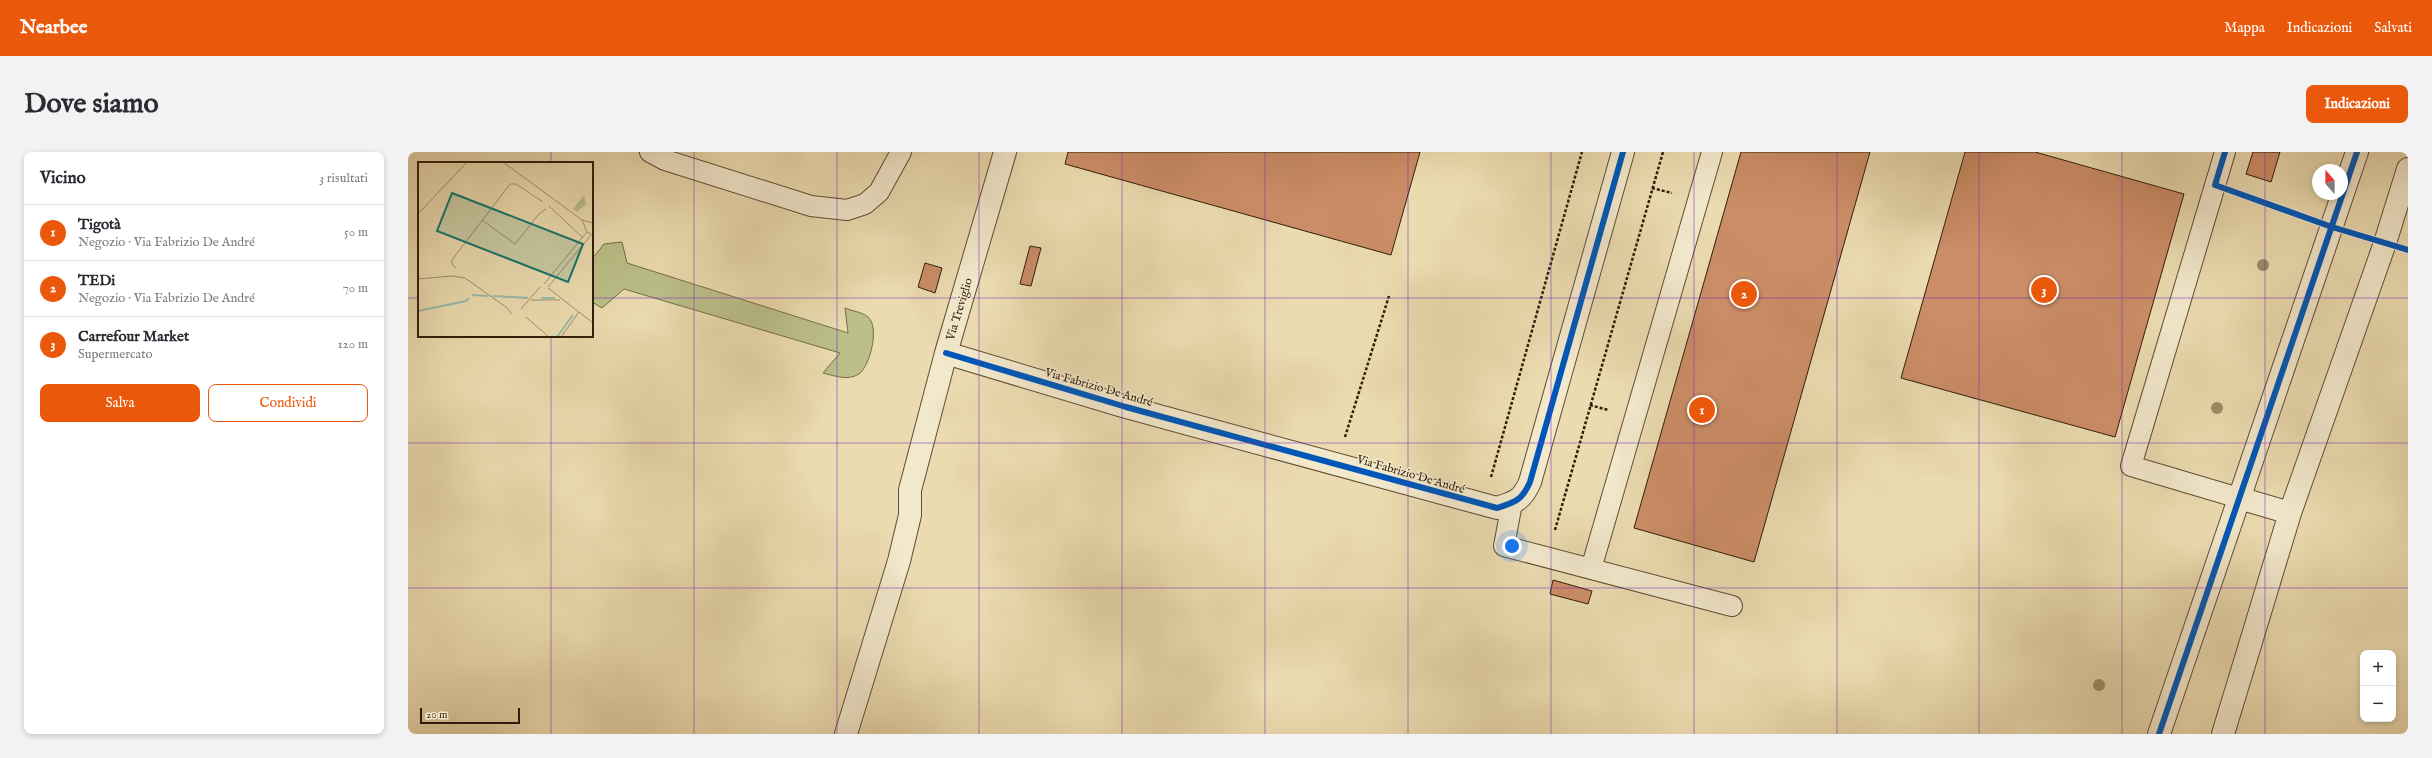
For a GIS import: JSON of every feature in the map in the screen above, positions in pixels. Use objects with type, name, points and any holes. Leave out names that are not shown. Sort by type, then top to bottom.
[{"type":"street","name":"Via Treviglio","points":[[846,734],[899,561],[910,515],[910,490],[946,353],[1006,152]]},
{"type":"street","name":"Via Fabrizio De André","points":[[946,353],[1126,407],[1337,464],[1477,504],[1497,508],[1512,503],[1524,496],[1530,482],[1623,152]]},
{"type":"street","points":[[2159,734],[2357,152]]},
{"type":"street","points":[[2223,734],[2290,513],[2385,243],[2408,169]]},
{"type":"street","points":[[2239,498],[2290,513]]},
{"type":"lane","points":[[650,152],[665,160],[811,206],[847,210],[865,204],[879,192],[901,152]]},
{"type":"lane","points":[[1591,569],[1712,152]]},
{"type":"lane","points":[[2225,152],[2132,466],[2239,498]]},
{"type":"lane","points":[[1512,503],[1504,546],[1732,606]]},
{"type":"path","points":[[1483,476],[1490,478],[1582,152]]},
{"type":"path","points":[[1547,557],[1662,152]]},
{"type":"path","points":[[2215,185],[2307,217]]},
{"type":"path","points":[[1337,464],[1389,296]]},
{"type":"path","points":[[1337,435],[1352,439]]},
{"type":"green space","points":[[622,242],[627,263],[848,333],[845,308],[863,314],[872,322],[873,329],[872,346],[867,363],[863,370],[855,376],[846,378],[823,373],[840,353],[624,289],[602,308],[593,303],[593,258],[604,244]]},
{"type":"building","points":[[1068,152],[1420,152],[1391,255],[1065,164]]},
{"type":"building","points":[[1741,152],[1870,152],[1754,562],[1634,528]]},
{"type":"building","points":[[1965,152],[2035,152],[2184,194],[2115,437],[1901,378]]},
{"type":"building","points":[[2253,152],[2280,152],[2271,182],[2246,174]]},
{"type":"building","points":[[1030,246],[1041,248],[1031,286],[1020,284]]},
{"type":"building","points":[[925,263],[942,268],[935,293],[918,287]]},
{"type":"building","points":[[1553,580],[1592,591],[1588,604],[1550,594]]},
{"type":"cycle path","points":[[946,353],[1126,407],[1497,508],[1518,500],[1530,482],[1623,152]]},
{"type":"cycle path","points":[[2225,152],[2215,185],[2332,227],[2408,250]]},
{"type":"cycle path","points":[[2159,734],[2357,152]]},
{"type":"place","name":"Carrefour Market","points":[[2044,290]]},
{"type":"place","name":"TEDi","points":[[1744,294]]},
{"type":"place","name":"Tigotà","points":[[1702,410]]}]
